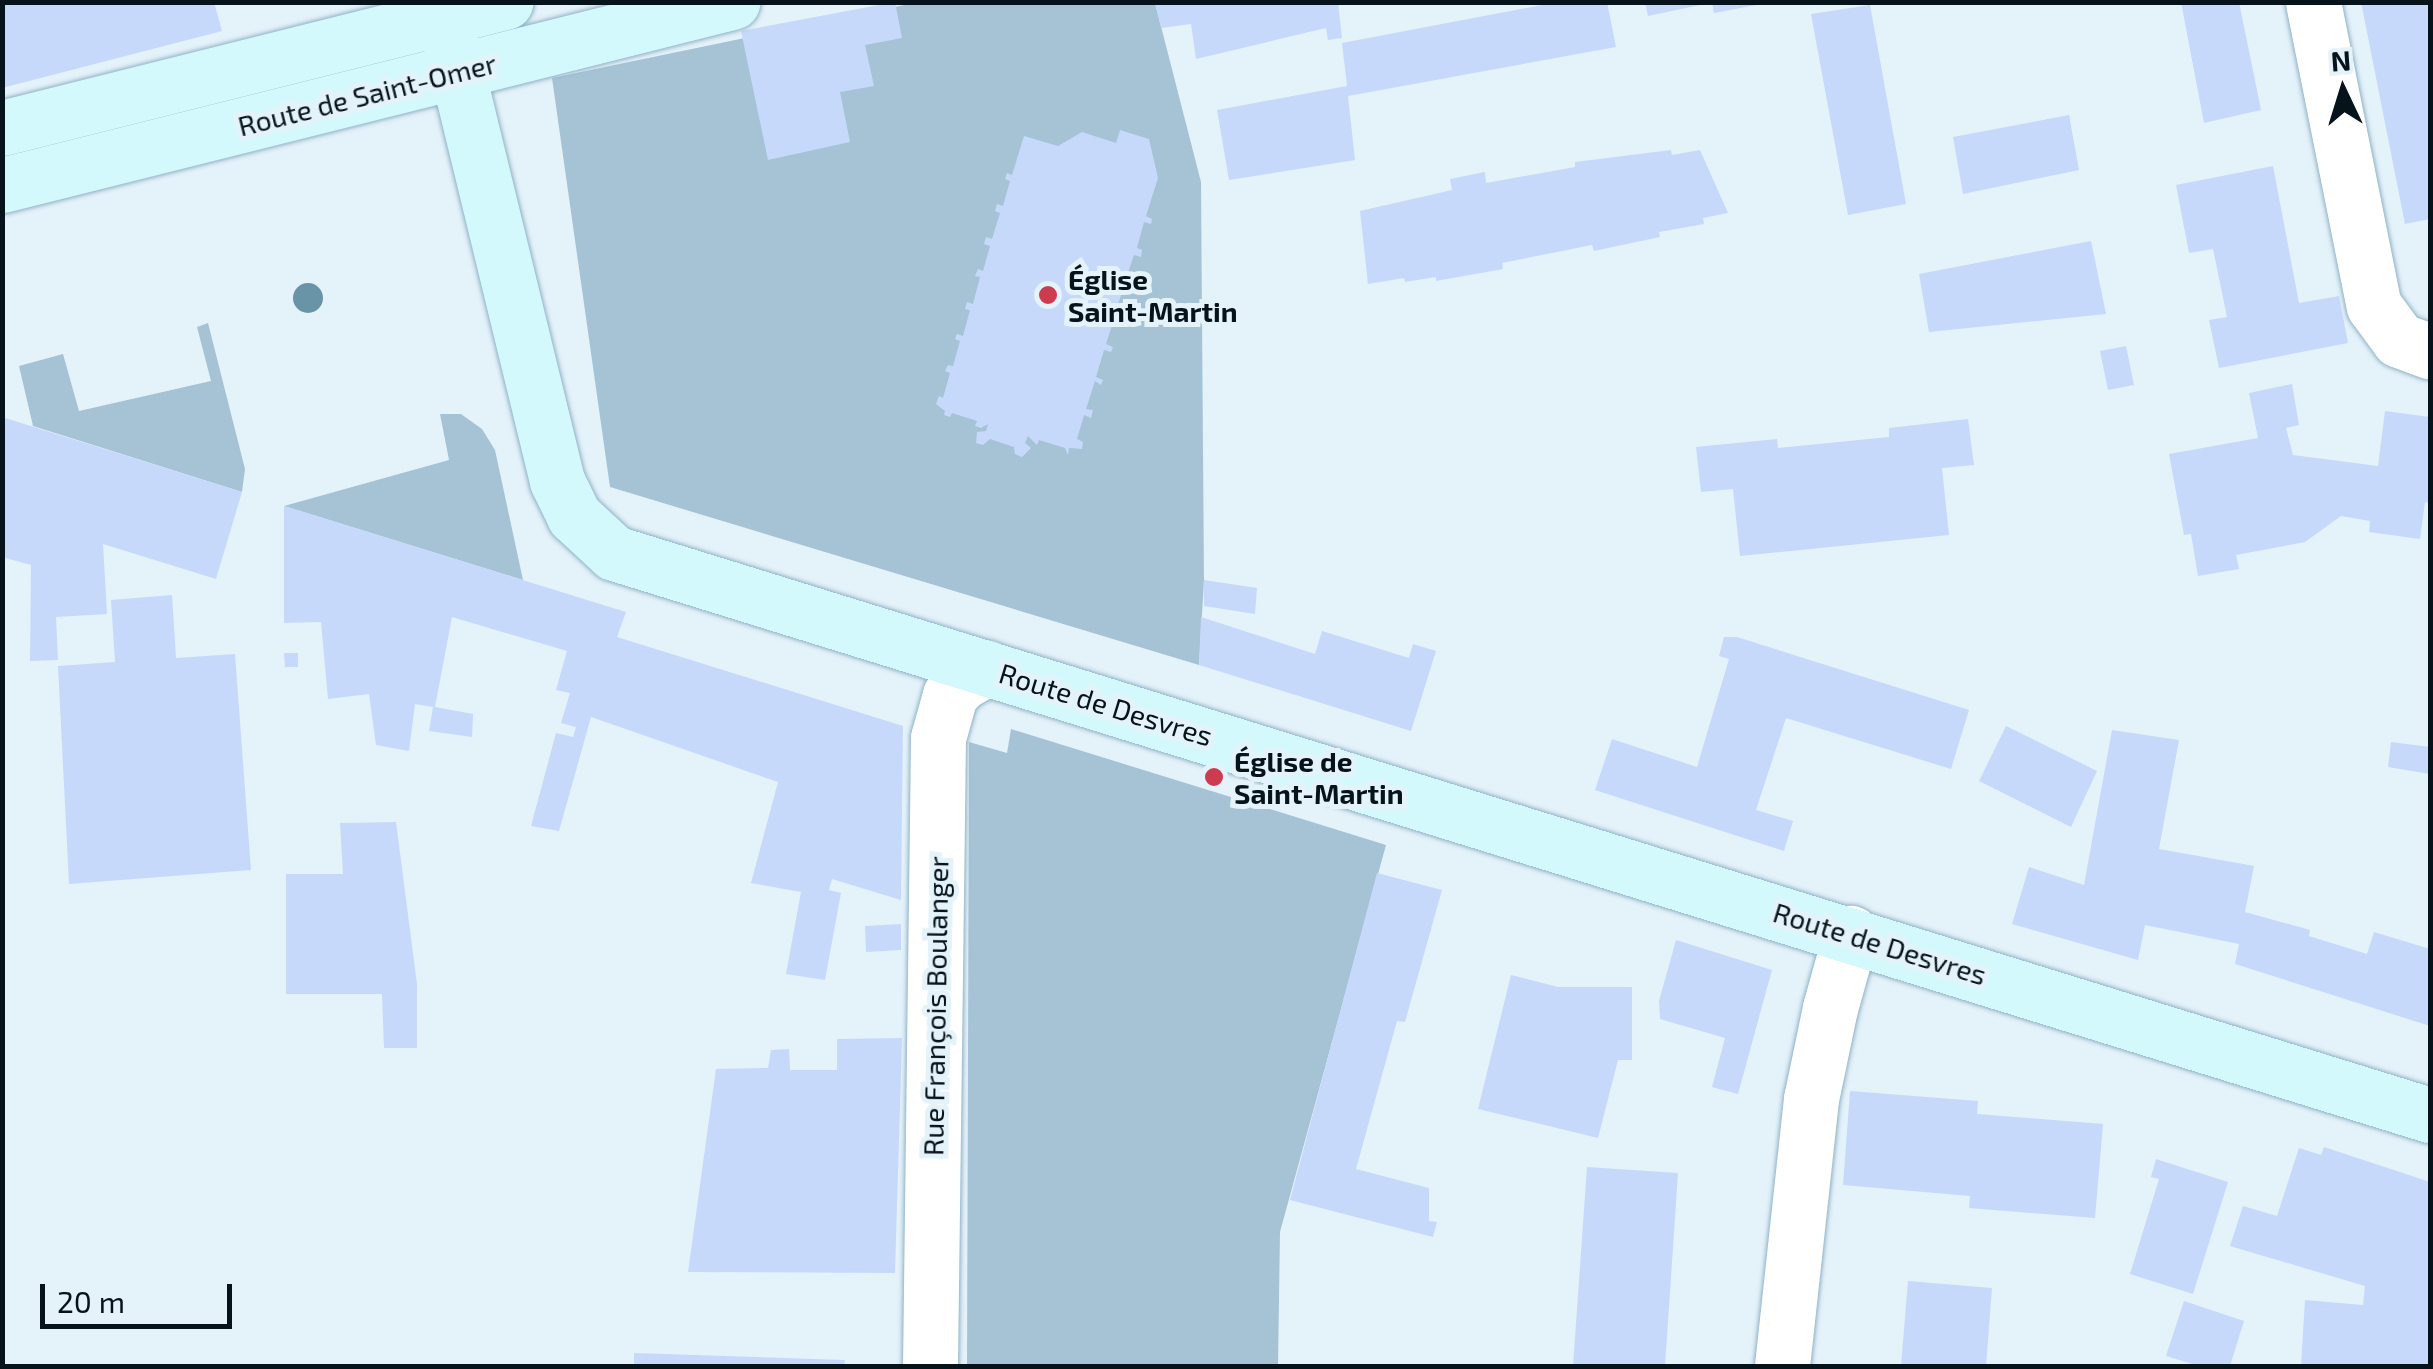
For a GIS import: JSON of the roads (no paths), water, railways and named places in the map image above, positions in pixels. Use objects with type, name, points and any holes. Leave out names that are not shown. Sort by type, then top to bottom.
[{"type":"street","name":"Route de Saint-Omer","points":[[2,186],[732,2]]},
{"type":"street","points":[[2313,2],[2374,306],[2400,340],[2430,351]]},
{"type":"street","name":"Route de Saint-Omer","points":[[2,128],[502,3]]},
{"type":"street","points":[[502,3],[515,58]]},
{"type":"street","name":"Route de Desvres","points":[[444,17],[553,467],[574,516],[589,535],[614,554],[2430,1115]]},
{"type":"street","name":"Rue François Boulanger","points":[[930,1366],[938,738],[950,696],[961,683],[987,668]]},
{"type":"street","points":[[1782,1366],[1812,1100],[1830,1008],[1851,933]]},
{"type":"place","name":"Église Saint-Martin","points":[[1048,295]]},
{"type":"place","name":"Église de Saint-Martin","points":[[1214,777]]}]
